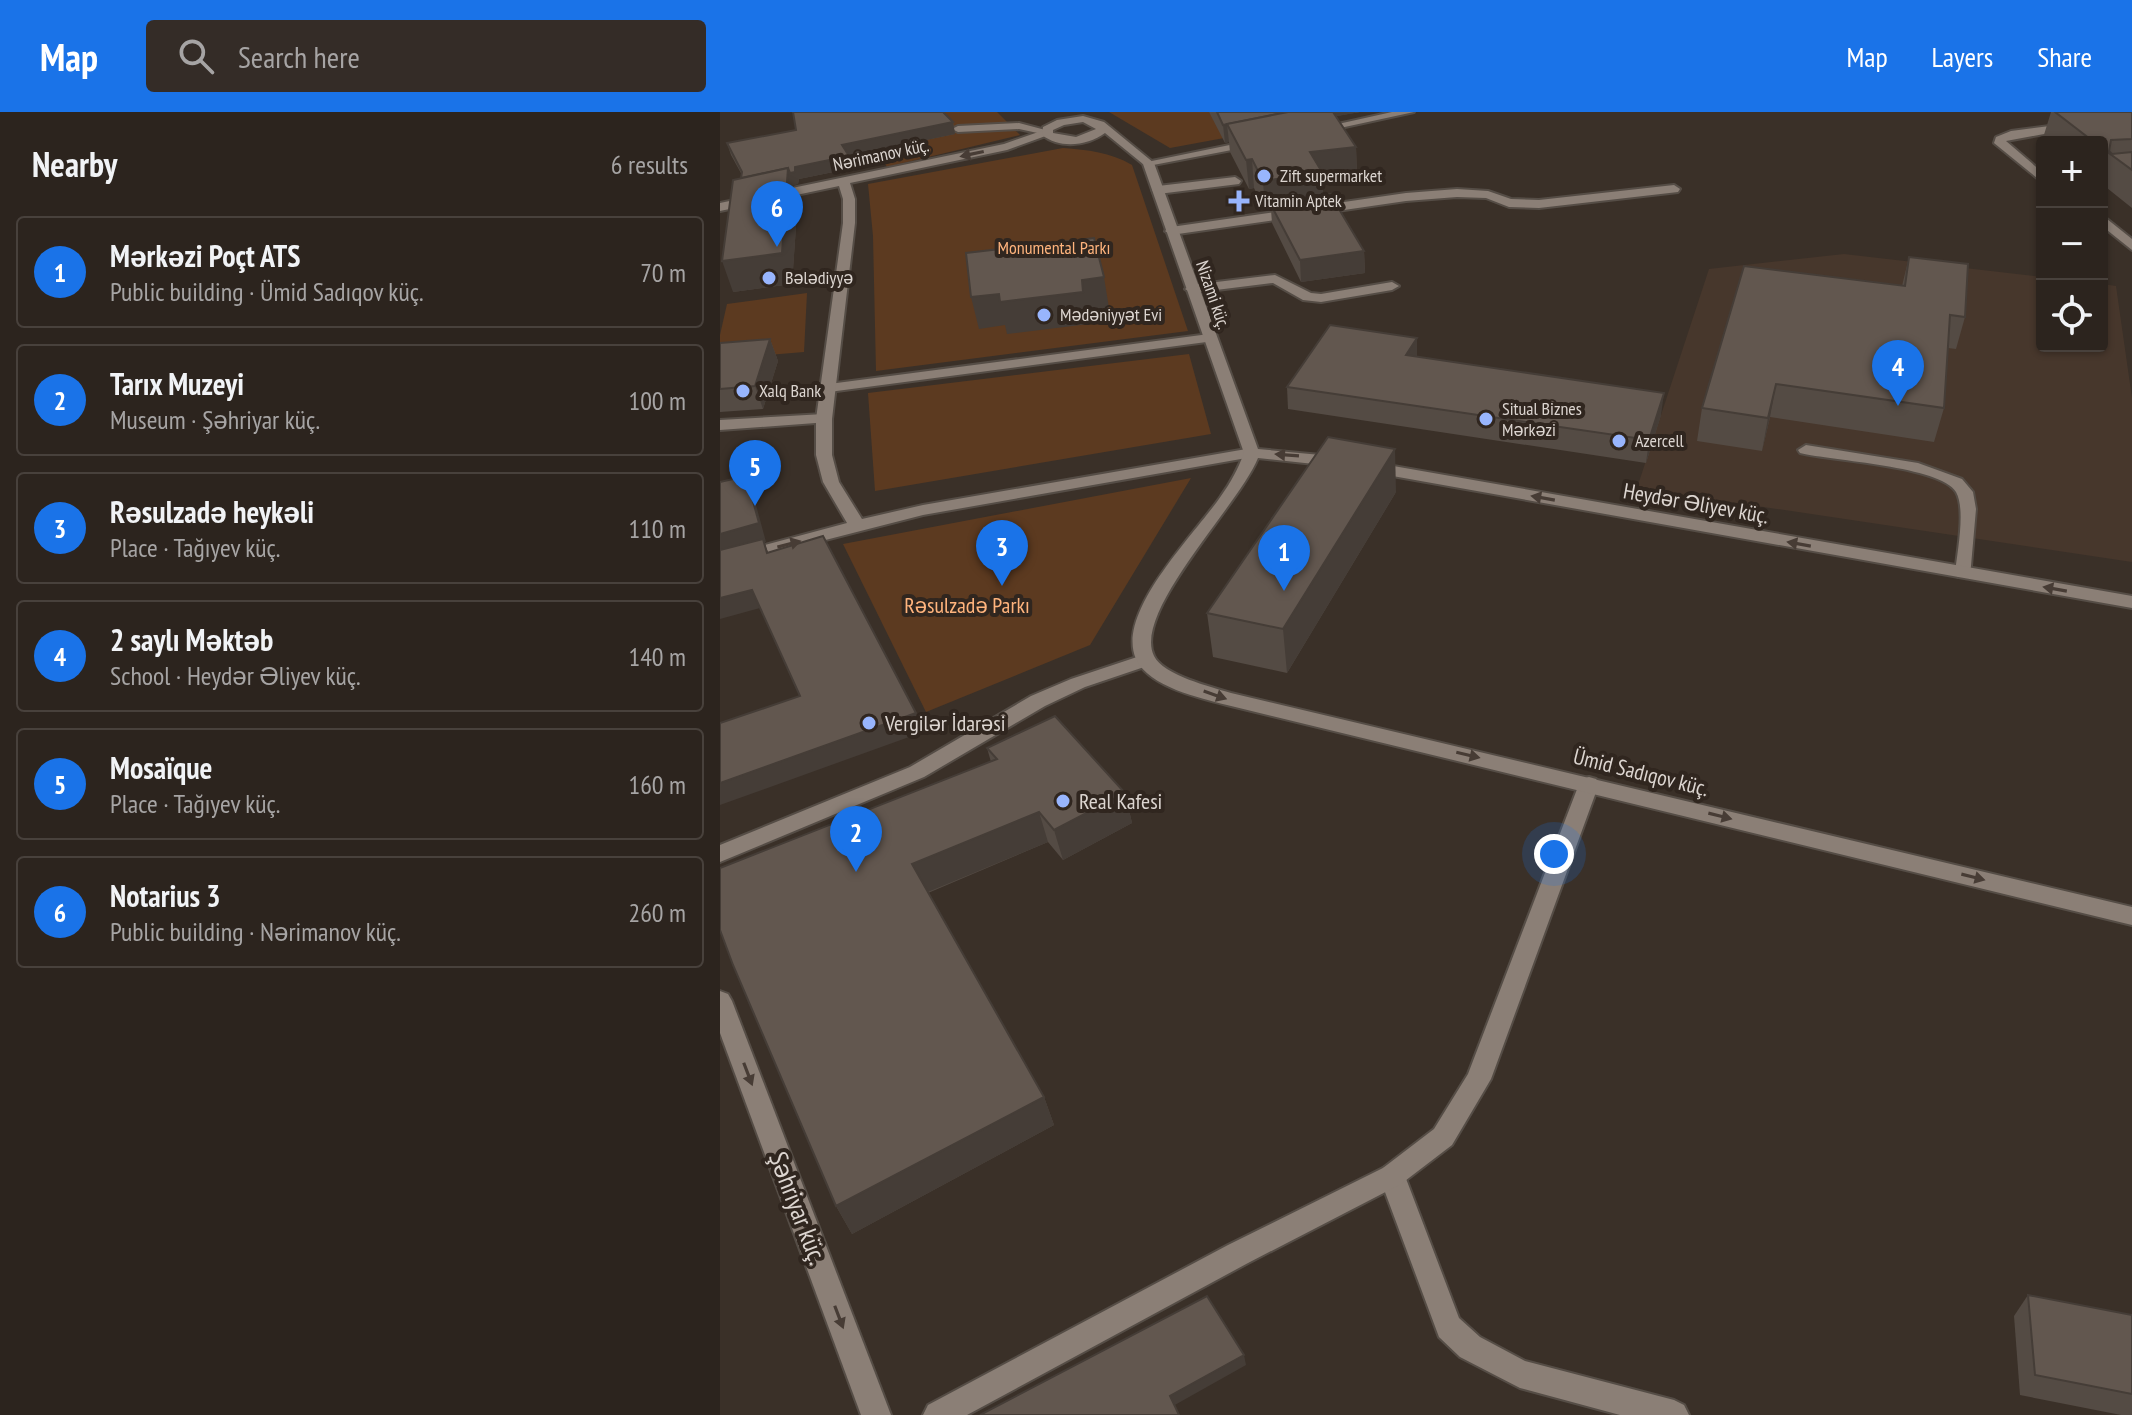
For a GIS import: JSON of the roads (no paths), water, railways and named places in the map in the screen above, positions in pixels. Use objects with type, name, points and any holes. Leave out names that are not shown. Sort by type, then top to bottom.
[{"type":"street","name":"Nizami küç.","points":[[1073,112],[1098,123],[1148,163],[1252,453]]},
{"type":"street","points":[[1298,134],[1323,124],[1409,112]]},
{"type":"street","points":[[1038,119],[1057,140],[1136,152]]},
{"type":"street","name":"Nərimanov küç.","points":[[720,207],[1020,144],[1068,120],[1098,123]]},
{"type":"street","points":[[1072,141],[1095,136],[1102,130],[1098,123]]},
{"type":"street","points":[[2036,173],[2000,143],[2000,139],[2011,134],[2087,124]]},
{"type":"street","points":[[958,129],[1019,126],[1047,132]]},
{"type":"street","points":[[1148,163],[1268,140]]},
{"type":"street","points":[[843,181],[849,199],[849,223],[824,419],[824,455],[831,482],[857,525]]},
{"type":"street","points":[[1158,190],[1235,181]]},
{"type":"street","points":[[1171,231],[1406,197],[1457,193],[1488,195],[1509,203],[1539,204],[1674,189]]},
{"type":"street","points":[[2108,224],[2132,246]]},
{"type":"street","points":[[1192,289],[1275,279],[1308,297],[1321,298],[1392,286]]},
{"type":"street","points":[[829,388],[1209,338]]},
{"type":"street","points":[[720,425],[824,419]]},
{"type":"street","points":[[1806,450],[1937,471],[1960,482],[1967,495],[1964,573]]},
{"type":"street","points":[[720,854],[917,772],[1038,701],[1078,683],[1146,660],[1138,642],[1142,621],[1240,482],[1252,453]]},
{"type":"street","name":"Heydər Əliyev küç.","points":[[720,562],[857,525],[1110,476],[1252,453],[1342,462],[2132,602]]},
{"type":"street","name":"Ümid Sadıqov küç.","points":[[1146,660],[1175,680],[1227,699],[2132,916]]},
{"type":"street","points":[[938,1415],[1238,1254],[1392,1176],[1443,1137],[1479,1079],[1589,784]]},
{"type":"street","name":"Şəhriyar küç.","points":[[720,1001],[876,1415]]},
{"type":"street","points":[[1392,1176],[1449,1327],[1470,1347],[1520,1374],[1674,1415]]},
{"type":"place","name":"Zift supermarket","points":[[1264,176]]},
{"type":"place","name":"Vitamin Aptek","points":[[1239,201]]},
{"type":"place","name":"Notarius 3","points":[[777,247]]},
{"type":"place","name":"Bələdiyyə","points":[[769,278]]},
{"type":"place","name":"Mədəniyyət Evi","points":[[1044,315]]},
{"type":"place","name":"Xalq Bank","points":[[743,391]]},
{"type":"place","name":"2 saylı Məktəb","points":[[1898,406]]},
{"type":"place","name":"Situal Biznes Mərkəzi","points":[[1486,419]]},
{"type":"place","name":"Azercell","points":[[1619,441]]},
{"type":"place","name":"Mosaïque","points":[[755,506]]},
{"type":"place","name":"Rəsulzadə heykəli","points":[[1002,586]]},
{"type":"place","name":"Mərkəzi Poçt ATS","points":[[1284,591]]},
{"type":"place","name":"Vergilər İdarəsi","points":[[869,723]]},
{"type":"place","name":"Real Kafesi","points":[[1063,801]]},
{"type":"place","name":"Tarıx Muzeyi","points":[[856,872]]},
{"type":"park label","name":"Monumental Parkı","points":[[1054,248]]},
{"type":"park label","name":"Rəsulzadə Parkı","points":[[967,605]]}]
